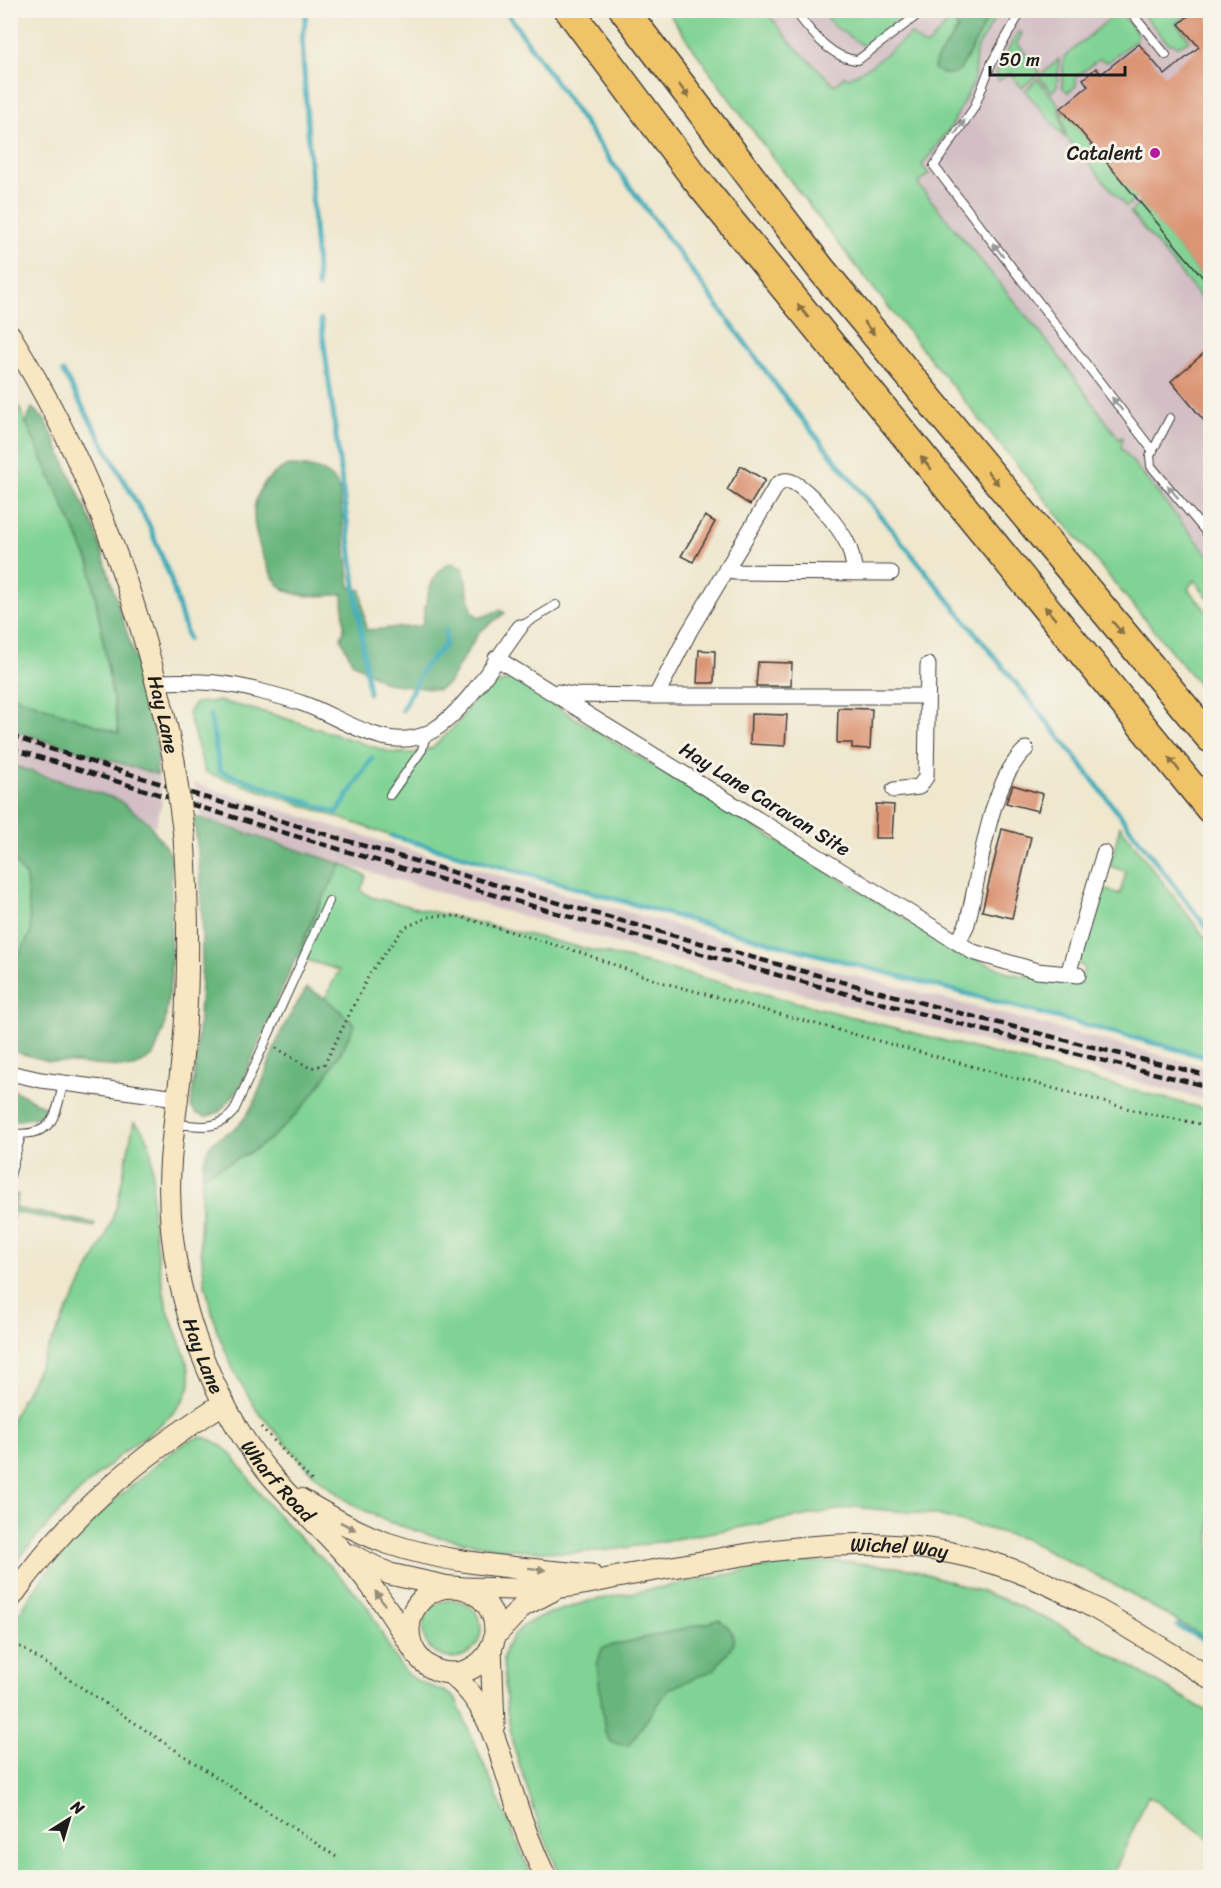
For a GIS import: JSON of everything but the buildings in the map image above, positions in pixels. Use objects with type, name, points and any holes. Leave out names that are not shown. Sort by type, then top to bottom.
[{"type":"highway","points":[[569,10],[696,178],[1210,809]]},
{"type":"highway","points":[[624,10],[828,279],[1210,738]]},
{"type":"highway","points":[[632,10],[664,64]]},
{"type":"main road","name":"Hay Lane","points":[[10,335],[54,410],[107,525],[156,682],[174,761],[184,836],[186,992],[170,1192],[178,1276],[194,1333],[224,1403],[158,1446],[108,1486],[56,1539],[10,1599]]},
{"type":"main road","name":"Wharf Road","points":[[224,1403],[256,1457],[279,1487],[342,1550],[375,1591],[412,1647],[430,1668],[451,1674],[475,1696],[494,1732],[518,1810],[546,1878]]},
{"type":"main road","points":[[279,1487],[368,1536],[415,1551],[481,1563],[616,1577]]},
{"type":"main road","name":"Wichel Way","points":[[456,1588],[561,1587],[779,1549],[831,1543],[887,1544],[950,1552],[1000,1566],[1045,1584],[1099,1611],[1210,1678]]},
{"type":"main road","name":"Wharf Road","points":[[342,1550],[390,1574],[473,1592],[486,1603],[494,1619],[494,1732]]},
{"type":"main road","name":"Wichel Way","points":[[493,1642],[524,1606],[561,1587]]},
{"type":"main road","points":[[412,1647],[409,1626],[416,1605],[434,1591],[456,1588]]},
{"type":"main road","points":[[451,1674],[467,1671],[477,1665],[493,1642]]},
{"type":"street","points":[[656,696],[669,666],[771,490],[784,480],[805,490],[840,530],[852,553],[855,572]]},
{"type":"street","points":[[726,569],[734,572],[891,573]]},
{"type":"street","points":[[156,682],[218,682],[303,704],[378,736],[401,739],[426,734],[452,714],[520,627]]},
{"type":"street","name":"Hay Lane Caravan Site","points":[[496,658],[973,952],[1017,966],[1073,975],[1104,853]]},
{"type":"street","points":[[894,790],[920,787],[926,777],[928,665]]},
{"type":"street","name":"Hay Lane Caravan Site","points":[[549,690],[573,695],[927,696]]},
{"type":"street","points":[[958,943],[967,924],[999,788],[1011,764],[1026,749]]},
{"type":"street","points":[[10,1073],[63,1083],[177,1098]]},
{"type":"lane","points":[[794,10],[828,47],[851,60],[858,60],[924,10]]},
{"type":"lane","points":[[1022,10],[992,62],[974,108],[934,166],[1153,451]]},
{"type":"lane","points":[[1129,10],[1166,55]]},
{"type":"lane","points":[[1170,418],[1150,456],[1151,466],[1210,537]]},
{"type":"lane","points":[[520,627],[556,605]]},
{"type":"lane","points":[[390,795],[422,750],[426,734]]},
{"type":"lane","points":[[174,1124],[216,1126],[227,1121],[234,1111],[267,1043],[329,901]]},
{"type":"lane","points":[[10,1133],[21,1135],[45,1130],[56,1116],[63,1083]]},
{"type":"lane","points":[[10,1176],[21,1135]]},
{"type":"path","points":[[267,1043],[310,1068],[324,1065],[370,974],[404,928],[431,916],[458,916],[582,953],[661,982],[1141,1112],[1210,1126]]},
{"type":"path","points":[[258,1423],[297,1468],[319,1488]]},
{"type":"path","points":[[10,1641],[339,1858]]},
{"type":"shaded area","points":[[719,11],[1210,11],[1210,600],[1193,579]]},
{"type":"shaded area","points":[[10,730],[158,775],[162,803],[155,826],[117,799],[11,765]]},
{"type":"shaded area","points":[[194,783],[400,847],[810,964],[1210,1068],[1210,1101],[650,953],[342,864],[202,819]]},
{"type":"green space","points":[[667,11],[766,11],[791,43],[835,85],[845,76],[849,78],[872,65],[911,34],[923,45],[928,45],[952,18],[958,28],[934,68],[944,74],[960,70],[992,11],[999,11],[976,50],[974,81],[951,127],[922,165],[929,174],[918,184],[1055,351],[1119,439],[1122,437],[1121,448],[1210,557],[1210,600],[1194,580],[1188,589],[1210,615],[1210,698],[1000,445],[863,275],[730,100]]},
{"type":"green space","points":[[821,11],[912,11],[867,44],[862,45],[834,26]]},
{"type":"green space","points":[[957,11],[992,11],[960,70],[950,74],[943,73],[934,68],[936,60],[958,29],[952,18]]},
{"type":"green space","points":[[1119,11],[1137,33],[1137,39],[1108,62],[1099,59],[1076,77],[1076,86],[1068,92],[1062,87],[1064,57]]},
{"type":"green space","points":[[1140,11],[1186,11],[1189,13],[1176,23],[1190,40],[1179,46],[1168,43]]},
{"type":"green space","points":[[1019,31],[1022,34],[1017,43],[1040,72],[1022,88],[1010,73],[998,81],[995,73]]},
{"type":"green space","points":[[1059,59],[1057,86],[1052,92],[1039,77]]},
{"type":"green space","points":[[1037,79],[1058,103],[1064,137],[1025,91]]},
{"type":"green space","points":[[1061,108],[1137,197],[1126,207],[1066,137]]},
{"type":"green space","points":[[1141,202],[1210,286],[1210,298],[1205,303],[1130,212]]},
{"type":"green space","points":[[11,396],[15,398],[90,564],[119,734],[11,696]]},
{"type":"green space","points":[[32,408],[46,421],[95,530],[147,697],[160,760],[156,768],[158,775],[11,730],[11,695],[119,733],[90,564],[26,423]]},
{"type":"green space","points":[[286,466],[317,469],[330,476],[339,488],[350,587],[361,590],[366,630],[422,626],[429,590],[437,574],[450,563],[463,567],[472,611],[479,618],[500,610],[505,613],[479,632],[448,684],[438,690],[386,683],[352,662],[341,638],[344,629],[343,594],[313,596],[298,594],[284,589],[274,579],[259,544],[254,518],[255,506],[264,484],[273,474]]},
{"type":"green space","points":[[511,679],[960,952],[1012,974],[1081,984],[1084,968],[1078,963],[1100,888],[1120,894],[1126,872],[1110,866],[1120,826],[1210,944],[1210,1058],[743,935],[392,836],[205,772],[188,713],[195,703],[219,701],[272,714],[393,753],[415,753],[432,748],[455,726],[481,690]]},
{"type":"green space","points":[[11,765],[117,799],[148,822],[171,855],[171,977],[164,1029],[153,1056],[133,1068],[49,1061],[11,1051],[11,970],[31,932],[26,877],[11,857]]},
{"type":"green space","points":[[193,816],[342,864],[317,909],[239,1089],[219,1112],[206,1117],[196,1113],[191,1107],[202,962],[201,888]]},
{"type":"green space","points":[[11,857],[26,877],[31,932],[11,970]]},
{"type":"green space","points":[[342,864],[366,876],[361,890],[371,897],[646,963],[1210,1110],[1210,1640],[1111,1583],[1025,1539],[937,1515],[854,1507],[619,1549],[570,1553],[495,1548],[429,1535],[386,1521],[350,1503],[314,1475],[257,1411],[234,1371],[217,1331],[205,1284],[200,1239],[202,1175],[256,1149],[340,1054],[355,1024],[325,998],[339,970],[297,957],[330,882]]},
{"type":"green space","points":[[307,988],[325,998],[355,1024],[337,1059],[301,1109],[272,1137],[250,1153],[202,1175],[204,1159],[213,1142],[241,1123],[248,1113],[262,1084],[281,1032]]},
{"type":"green space","points":[[10,1088],[45,1107],[39,1117],[11,1121]]},
{"type":"green space","points":[[134,1122],[143,1130],[151,1153],[152,1208],[161,1277],[168,1310],[189,1367],[189,1388],[174,1412],[89,1483],[35,1539],[11,1569],[11,1421],[106,1236],[117,1205]]},
{"type":"green space","points":[[15,1194],[18,1195],[15,1208],[95,1223],[94,1227],[14,1212],[11,1224]]},
{"type":"green space","points":[[199,1437],[218,1443],[226,1450],[272,1509],[353,1589],[371,1613],[401,1667],[414,1679],[456,1700],[532,1877],[11,1877],[11,1625],[46,1573],[94,1519],[161,1460],[188,1441]]},
{"type":"green space","points":[[849,1562],[912,1569],[1003,1599],[1060,1625],[1210,1713],[1210,1839],[1148,1796],[1112,1877],[561,1877],[539,1825],[513,1744],[507,1711],[503,1660],[505,1649],[514,1635],[524,1625],[539,1617],[589,1601],[788,1563]]},
{"type":"green space","points":[[446,1600],[458,1600],[473,1608],[481,1623],[481,1635],[473,1650],[458,1658],[446,1658],[431,1650],[423,1635],[423,1623],[431,1608]]},
{"type":"green space","points":[[719,1620],[730,1630],[734,1644],[714,1670],[669,1689],[628,1746],[611,1742],[605,1733],[597,1665],[602,1648]]},
{"type":"waterway","points":[[307,10],[302,40],[318,287]]},
{"type":"waterway","points":[[505,10],[611,161],[790,404],[1066,745],[1210,932]]},
{"type":"waterway","points":[[321,320],[369,693]]},
{"type":"waterway","points":[[63,372],[149,525],[170,577],[188,639]]},
{"type":"waterway","points":[[402,710],[424,667],[445,645],[446,629]]},
{"type":"waterway","points":[[210,715],[220,771],[337,813],[372,758]]},
{"type":"waterway","points":[[392,836],[743,935],[1210,1058]]},
{"type":"waterway","points":[[1178,1626],[1210,1643]]},
{"type":"railway","points":[[10,736],[308,829],[607,917],[908,999],[1210,1076]]},
{"type":"railway","points":[[10,748],[308,840],[608,928],[908,1010],[1210,1087]]},
{"type":"place","name":"Catalent","points":[[1155,153]]}]
